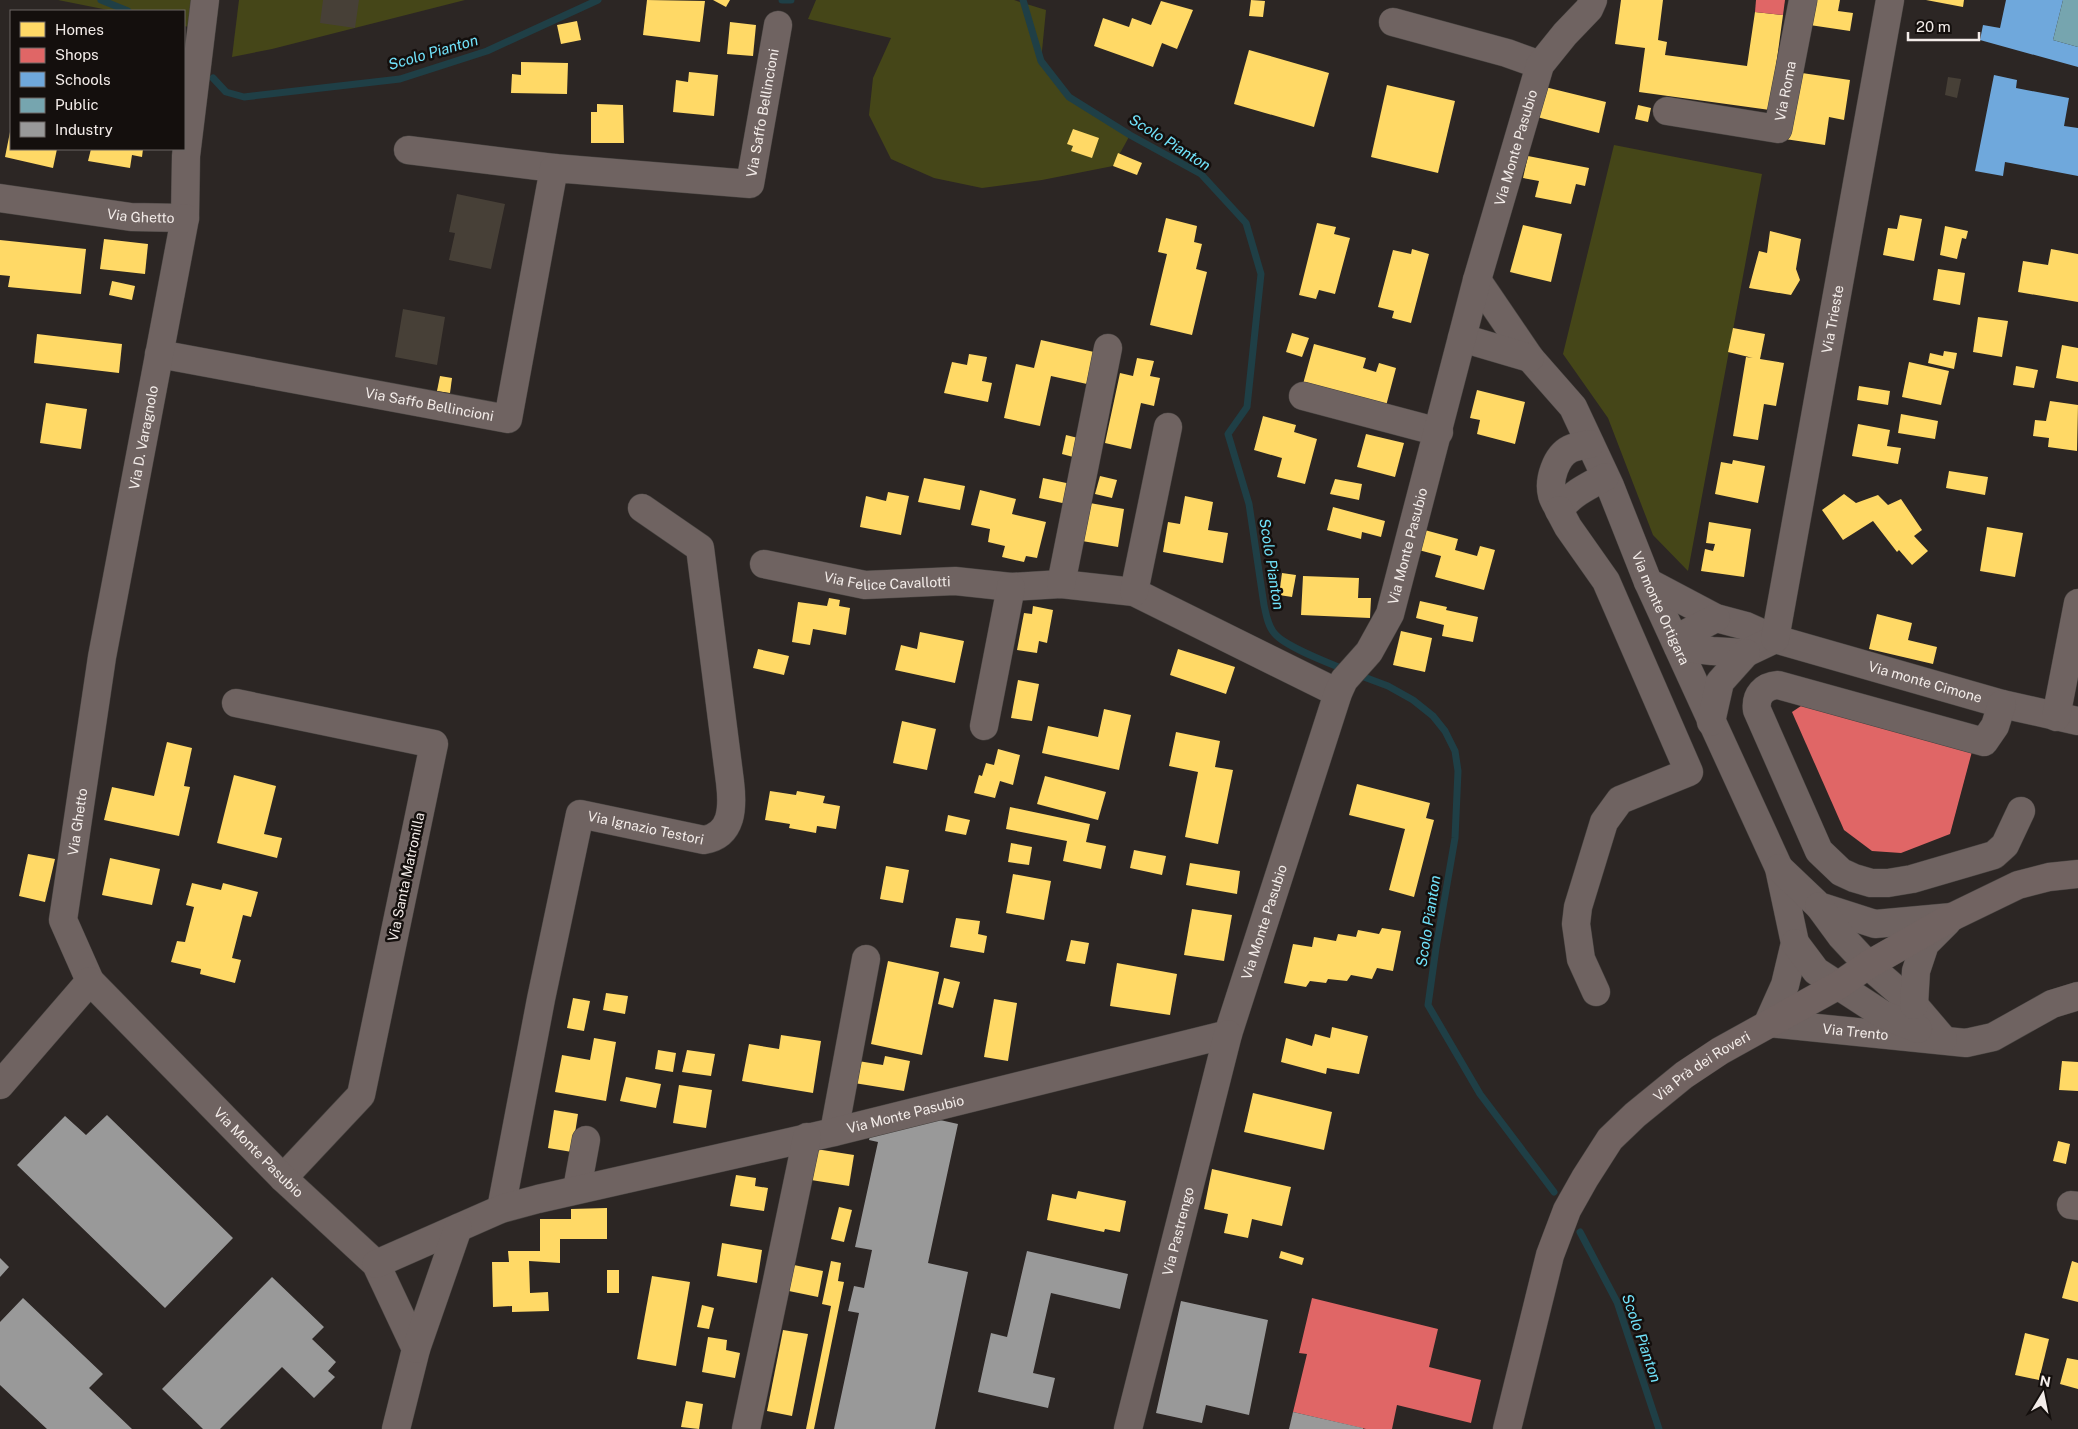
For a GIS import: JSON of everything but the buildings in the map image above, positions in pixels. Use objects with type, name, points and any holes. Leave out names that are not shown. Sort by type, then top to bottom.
[{"type":"main road","name":"Via Prà dei Roveri","points":[[1508,1429],[1550,1255],[1567,1210],[1610,1139],[1658,1094],[1698,1065],[1768,1023],[1839,985],[1868,965],[1952,917],[2018,885],[2050,877],[2078,874]]},
{"type":"street","name":"Via Ghetto","points":[[0,198],[131,217],[185,218],[186,156],[205,0]]},
{"type":"street","name":"Via Monte Pasubio","points":[[90,981],[283,1178],[376,1264],[501,1209],[576,1188],[834,1132],[1228,1034],[1341,686],[1369,652],[1390,614],[1439,432],[1477,280],[1540,66],[1565,34],[1589,9],[1593,0]]},
{"type":"street","name":"Via Roma","points":[[1667,111],[1778,129],[1803,0]]},
{"type":"street","name":"Via Trieste","points":[[1775,640],[1890,0]]},
{"type":"street","points":[[1393,22],[1506,53],[1540,66]]},
{"type":"street","name":"Via Saffo Bellincioni","points":[[408,150],[554,168],[750,184],[778,25]]},
{"type":"street","name":"Via Saffo Bellincioni","points":[[159,354],[508,418],[554,168]]},
{"type":"street","name":"Via D. Varagnolo","points":[[102,657],[185,218]]},
{"type":"street","name":"Via monte Ortigara","points":[[1477,280],[1530,358],[1573,407],[1605,477],[1648,582],[1779,868],[1795,943],[1816,971],[1839,985]]},
{"type":"street","points":[[1462,338],[1530,358]]},
{"type":"street","points":[[1061,584],[1108,348]]},
{"type":"street","points":[[1303,396],[1439,432]]},
{"type":"street","points":[[1567,401],[1552,483],[1552,495],[1561,507],[1572,534],[1606,581],[1689,772],[1620,800],[1604,822],[1578,907],[1576,924],[1581,959],[1596,992]]},
{"type":"street","points":[[1134,592],[1168,426]]},
{"type":"street","points":[[1556,464],[1570,448],[1590,444]]},
{"type":"street","points":[[1561,507],[1580,490],[1605,477]]},
{"type":"street","points":[[1561,507],[1583,499],[1602,501],[1617,506]]},
{"type":"street","name":"Via Ignazio Testori","points":[[501,1209],[541,999],[580,814],[704,840],[720,834],[725,829],[730,816],[732,798],[700,548],[642,508]]},
{"type":"street","name":"Via Felice Cavallotti","points":[[764,564],[865,585],[954,581],[1011,587],[1061,584],[1134,592],[1341,686]]},
{"type":"street","name":"Via monte Cimone","points":[[1648,582],[1716,618],[1746,626],[1775,640],[2002,704],[2067,719]]},
{"type":"street","points":[[984,726],[1011,587]]},
{"type":"street","points":[[2067,719],[2078,603]]},
{"type":"street","points":[[1716,618],[1687,633],[1678,646],[1712,651],[1746,652],[1775,640]]},
{"type":"street","points":[[1711,722],[1720,682],[1746,652]]},
{"type":"street","name":"Via Ghetto","points":[[90,981],[63,920],[102,657]]},
{"type":"street","points":[[2002,704],[1996,726],[1984,742],[1778,685],[1766,688],[1758,697],[1756,703],[1757,710],[1819,851],[1841,872],[1854,878],[1871,883],[1888,883],[1912,879],[1994,855],[2005,845],[2021,811]]},
{"type":"street","name":"Via Santa Matronilla","points":[[236,704],[434,744],[361,1095],[283,1178]]},
{"type":"street","name":"Via monte Ortigara","points":[[1779,868],[1819,906],[1841,936],[1868,965]]},
{"type":"street","name":"Via monte Ortigara","points":[[1819,906],[1875,924],[1952,917]]},
{"type":"street","points":[[1914,1005],[1916,971],[1925,944],[1952,917]]},
{"type":"street","name":"Via monte Ortigara","points":[[1768,1023],[1785,985],[1795,943]]},
{"type":"street","name":"Via Monte Pasubio","points":[[834,1132],[866,959]]},
{"type":"street","points":[[1868,965],[1914,1005],[1942,1039]]},
{"type":"street","points":[[0,1085],[90,981]]},
{"type":"street","name":"Via Trento","points":[[1839,985],[1882,1014],[1942,1039]]},
{"type":"street","name":"Via Trento","points":[[1768,1023],[1942,1039],[1966,1043],[1993,1037],[2052,1004],[2078,996]]},
{"type":"street","name":"Via Pastrengo","points":[[1128,1429],[1228,1034]]},
{"type":"street","points":[[746,1429],[807,1137]]},
{"type":"street","points":[[576,1188],[586,1140]]},
{"type":"street","points":[[396,1429],[416,1349],[458,1228]]},
{"type":"street","points":[[376,1264],[416,1349]]},
{"type":"shaded area","points":[[58,0],[204,0],[200,29],[185,26],[185,10],[108,10]]},
{"type":"shaded area","points":[[239,0],[465,0],[272,49],[232,57]]},
{"type":"shaded area","points":[[816,0],[1014,0],[1046,10],[1041,61],[1069,97],[1130,135],[1113,166],[1042,180],[982,188],[934,178],[891,159],[869,115],[873,78],[891,38],[808,19]]},
{"type":"shaded area","points":[[1614,145],[1762,174],[1688,571],[1653,535],[1608,418],[1563,354]]},
{"type":"waterway","name":"Scolo Pianton","points":[[101,0],[126,10]]},
{"type":"waterway","name":"Scolo Pianton","points":[[213,78],[226,92],[244,97],[400,79],[487,51],[598,0]]},
{"type":"waterway","name":"Scolo Pianton","points":[[782,0],[791,0]]},
{"type":"waterway","name":"Scolo Pianton","points":[[1023,0],[1041,61],[1069,97],[1130,135],[1201,174],[1246,223],[1261,274],[1247,407],[1228,434],[1249,504],[1264,605],[1271,628],[1281,639],[1308,654],[1346,670]]},
{"type":"waterway","name":"Scolo Pianton","points":[[1356,674],[1388,686],[1413,700],[1433,716],[1445,731],[1455,751],[1458,771],[1455,838],[1428,1005],[1480,1094],[1554,1192]]},
{"type":"waterway","name":"Scolo Pianton","points":[[1580,1232],[1617,1302],[1659,1429]]}]
